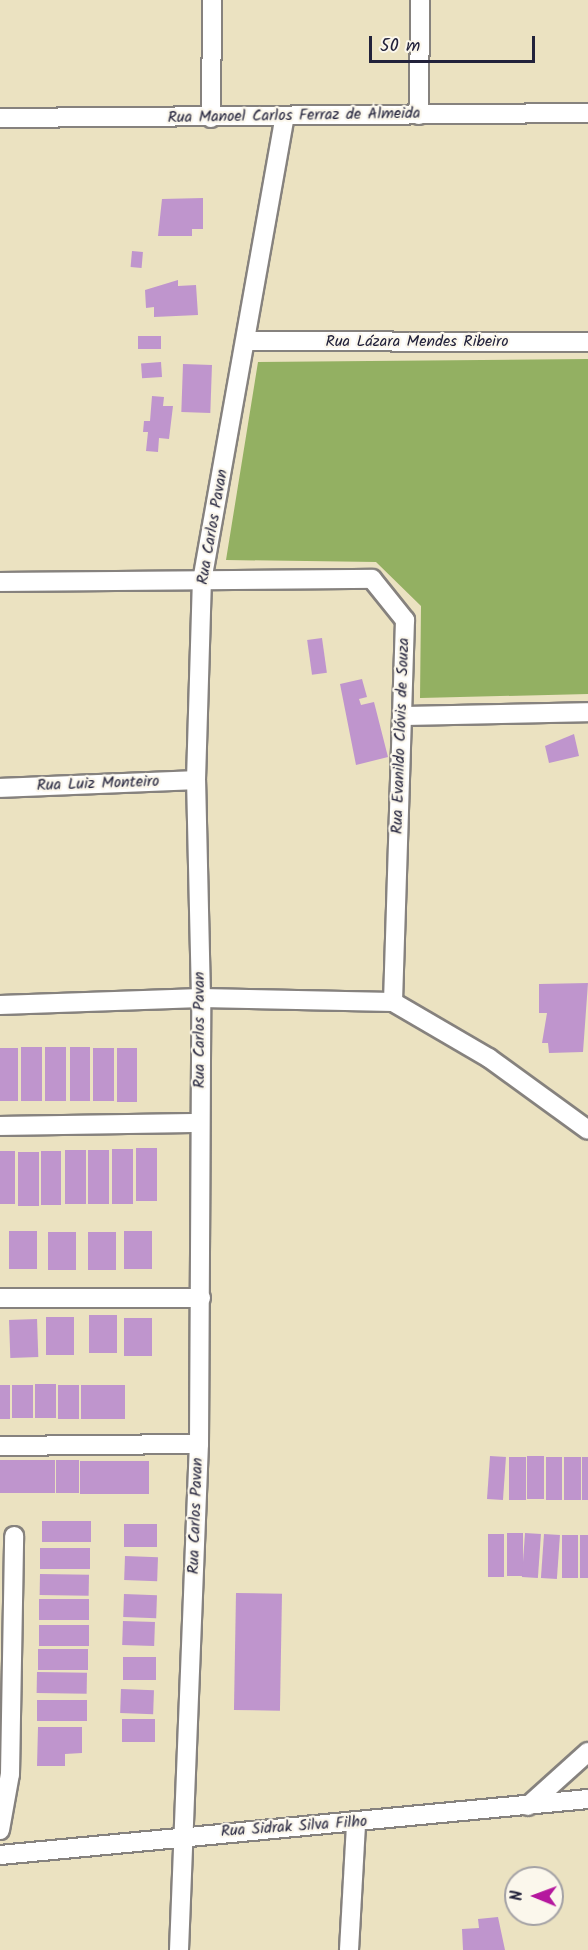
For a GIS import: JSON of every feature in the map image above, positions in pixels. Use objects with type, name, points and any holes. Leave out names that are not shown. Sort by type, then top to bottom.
[{"type":"street","points":[[211,118],[212,0]]},
{"type":"street","points":[[419,115],[420,0]]},
{"type":"street","name":"Rua Manoel Carlos Ferraz de Almeida","points":[[0,118],[588,113]]},
{"type":"street","name":"Rua Carlos Pavan","points":[[178,1950],[199,1444],[201,998],[196,780],[202,581],[285,117]]},
{"type":"street","name":"Rua Lázara Mendes Ribeiro","points":[[246,341],[588,342]]},
{"type":"street","name":"Rua Evanildo Clóvis de Souza","points":[[202,581],[372,579],[405,620],[393,1002]]},
{"type":"street","points":[[0,582],[202,581]]},
{"type":"street","points":[[402,716],[588,712]]},
{"type":"street","name":"Rua Luiz Monteiro","points":[[0,788],[196,780]]},
{"type":"street","points":[[0,1005],[201,998],[393,1002],[489,1058],[588,1130]]},
{"type":"street","points":[[0,1126],[200,1123]]},
{"type":"street","points":[[0,1298],[201,1298]]},
{"type":"street","points":[[0,1446],[199,1444]]},
{"type":"street","points":[[0,1830],[10,1774],[14,1536]]},
{"type":"street","points":[[528,1806],[588,1752]]},
{"type":"street","name":"Rua Sidrak Silva Filho","points":[[0,1855],[184,1835],[356,1823],[588,1799]]},
{"type":"street","points":[[349,1950],[356,1823]]},
{"type":"green space","points":[[588,359],[588,694],[420,698],[421,606],[376,562],[226,560],[258,362]]},
{"type":"building","points":[[203,198],[203,229],[192,229],[192,236],[158,236],[162,199]]},
{"type":"building","points":[[132,251],[143,252],[142,268],[131,267]]},
{"type":"building","points":[[178,280],[178,286],[196,285],[198,315],[154,317],[154,307],[146,308],[145,290]]},
{"type":"building","points":[[138,336],[161,336],[161,349],[138,349]]},
{"type":"building","points":[[161,362],[162,377],[142,378],[141,363]]},
{"type":"building","points":[[183,364],[212,365],[210,413],[181,412]]},
{"type":"building","points":[[152,396],[164,397],[163,406],[173,406],[169,439],[159,438],[158,452],[146,451],[148,432],[143,432],[144,421],[150,421]]},
{"type":"building","points":[[322,638],[327,673],[312,675],[307,640]]},
{"type":"building","points":[[362,679],[367,697],[359,699],[361,705],[374,702],[388,757],[356,765],[340,684]]},
{"type":"building","points":[[574,734],[579,756],[549,763],[545,746]]},
{"type":"building","points":[[588,983],[583,1052],[549,1053],[548,1043],[542,1043],[547,1013],[539,1013],[539,984]]},
{"type":"building","points":[[21,1047],[42,1047],[42,1101],[21,1101]]},
{"type":"building","points":[[45,1047],[66,1047],[66,1101],[45,1101]]},
{"type":"building","points":[[70,1047],[90,1047],[90,1101],[70,1101]]},
{"type":"building","points":[[0,1048],[18,1048],[18,1101],[0,1101]]},
{"type":"building","points":[[93,1048],[114,1048],[114,1101],[93,1101]]},
{"type":"building","points":[[117,1048],[137,1048],[137,1102],[117,1102]]},
{"type":"building","points":[[136,1148],[157,1148],[157,1201],[136,1201]]},
{"type":"building","points":[[112,1149],[133,1149],[133,1204],[112,1204]]},
{"type":"building","points":[[65,1150],[86,1150],[86,1204],[65,1204]]},
{"type":"building","points":[[88,1150],[109,1150],[109,1204],[88,1204]]},
{"type":"building","points":[[0,1151],[15,1151],[15,1204],[0,1204]]},
{"type":"building","points":[[41,1151],[61,1151],[61,1205],[41,1205]]},
{"type":"building","points":[[18,1152],[39,1152],[39,1206],[18,1206]]},
{"type":"building","points":[[9,1231],[37,1231],[37,1269],[9,1269]]},
{"type":"building","points":[[124,1231],[152,1231],[152,1269],[124,1269]]},
{"type":"building","points":[[48,1232],[76,1232],[76,1270],[48,1270]]},
{"type":"building","points":[[88,1232],[116,1232],[116,1270],[88,1270]]},
{"type":"building","points":[[89,1315],[117,1315],[117,1353],[89,1353]]},
{"type":"building","points":[[46,1317],[74,1317],[74,1355],[46,1355]]},
{"type":"building","points":[[124,1318],[152,1318],[152,1356],[124,1356]]},
{"type":"building","points":[[37,1319],[38,1357],[10,1358],[9,1320]]},
{"type":"building","points":[[35,1384],[56,1384],[56,1418],[35,1418]]},
{"type":"building","points":[[0,1385],[10,1385],[10,1419],[0,1419]]},
{"type":"building","points":[[12,1385],[33,1385],[33,1418],[12,1418]]},
{"type":"building","points":[[58,1385],[79,1385],[79,1419],[58,1419]]},
{"type":"building","points":[[81,1385],[125,1385],[125,1419],[81,1419]]},
{"type":"building","points":[[490,1456],[506,1457],[503,1500],[487,1499]]},
{"type":"building","points":[[527,1456],[544,1456],[544,1499],[527,1499]]},
{"type":"building","points":[[509,1457],[526,1457],[526,1500],[509,1500]]},
{"type":"building","points":[[546,1457],[562,1457],[562,1500],[546,1500]]},
{"type":"building","points":[[564,1457],[581,1457],[581,1500],[564,1500]]},
{"type":"building","points":[[582,1457],[588,1457],[588,1500],[582,1500]]},
{"type":"building","points":[[0,1460],[55,1460],[55,1493],[0,1493]]},
{"type":"building","points":[[56,1460],[79,1460],[79,1493],[56,1493]]},
{"type":"building","points":[[80,1461],[149,1461],[149,1494],[80,1494]]},
{"type":"building","points":[[42,1521],[91,1521],[91,1542],[42,1542]]},
{"type":"building","points":[[124,1524],[157,1524],[157,1547],[124,1547]]},
{"type":"building","points":[[507,1533],[523,1533],[523,1576],[507,1576]]},
{"type":"building","points":[[525,1533],[541,1534],[538,1578],[522,1577]]},
{"type":"building","points":[[488,1534],[504,1534],[504,1577],[488,1577]]},
{"type":"building","points":[[544,1534],[560,1535],[557,1579],[541,1578]]},
{"type":"building","points":[[562,1535],[578,1535],[578,1578],[562,1578]]},
{"type":"building","points":[[580,1535],[588,1535],[588,1578],[580,1578]]},
{"type":"building","points":[[40,1548],[90,1548],[90,1569],[40,1569]]},
{"type":"building","points":[[125,1556],[158,1557],[157,1581],[124,1580]]},
{"type":"building","points":[[40,1574],[89,1575],[89,1596],[40,1595]]},
{"type":"building","points":[[236,1593],[282,1594],[280,1711],[234,1710]]},
{"type":"building","points":[[124,1594],[157,1595],[156,1618],[123,1617]]},
{"type":"building","points":[[39,1599],[89,1599],[89,1620],[39,1620]]},
{"type":"building","points":[[123,1621],[155,1622],[154,1646],[122,1645]]},
{"type":"building","points":[[39,1625],[89,1625],[89,1646],[39,1646]]},
{"type":"building","points":[[38,1649],[88,1649],[88,1670],[38,1670]]},
{"type":"building","points":[[123,1657],[156,1657],[156,1680],[123,1680]]},
{"type":"building","points":[[37,1672],[87,1673],[87,1694],[37,1693]]},
{"type":"building","points":[[121,1689],[154,1690],[153,1714],[120,1713]]},
{"type":"building","points":[[37,1700],[87,1700],[87,1721],[37,1721]]},
{"type":"building","points":[[122,1719],[155,1719],[155,1742],[122,1742]]},
{"type":"building","points":[[38,1727],[82,1727],[82,1753],[65,1754],[65,1766],[37,1766]]},
{"type":"building","points":[[498,1917],[505,1950],[463,1950],[462,1929],[479,1928],[478,1919]]}]
